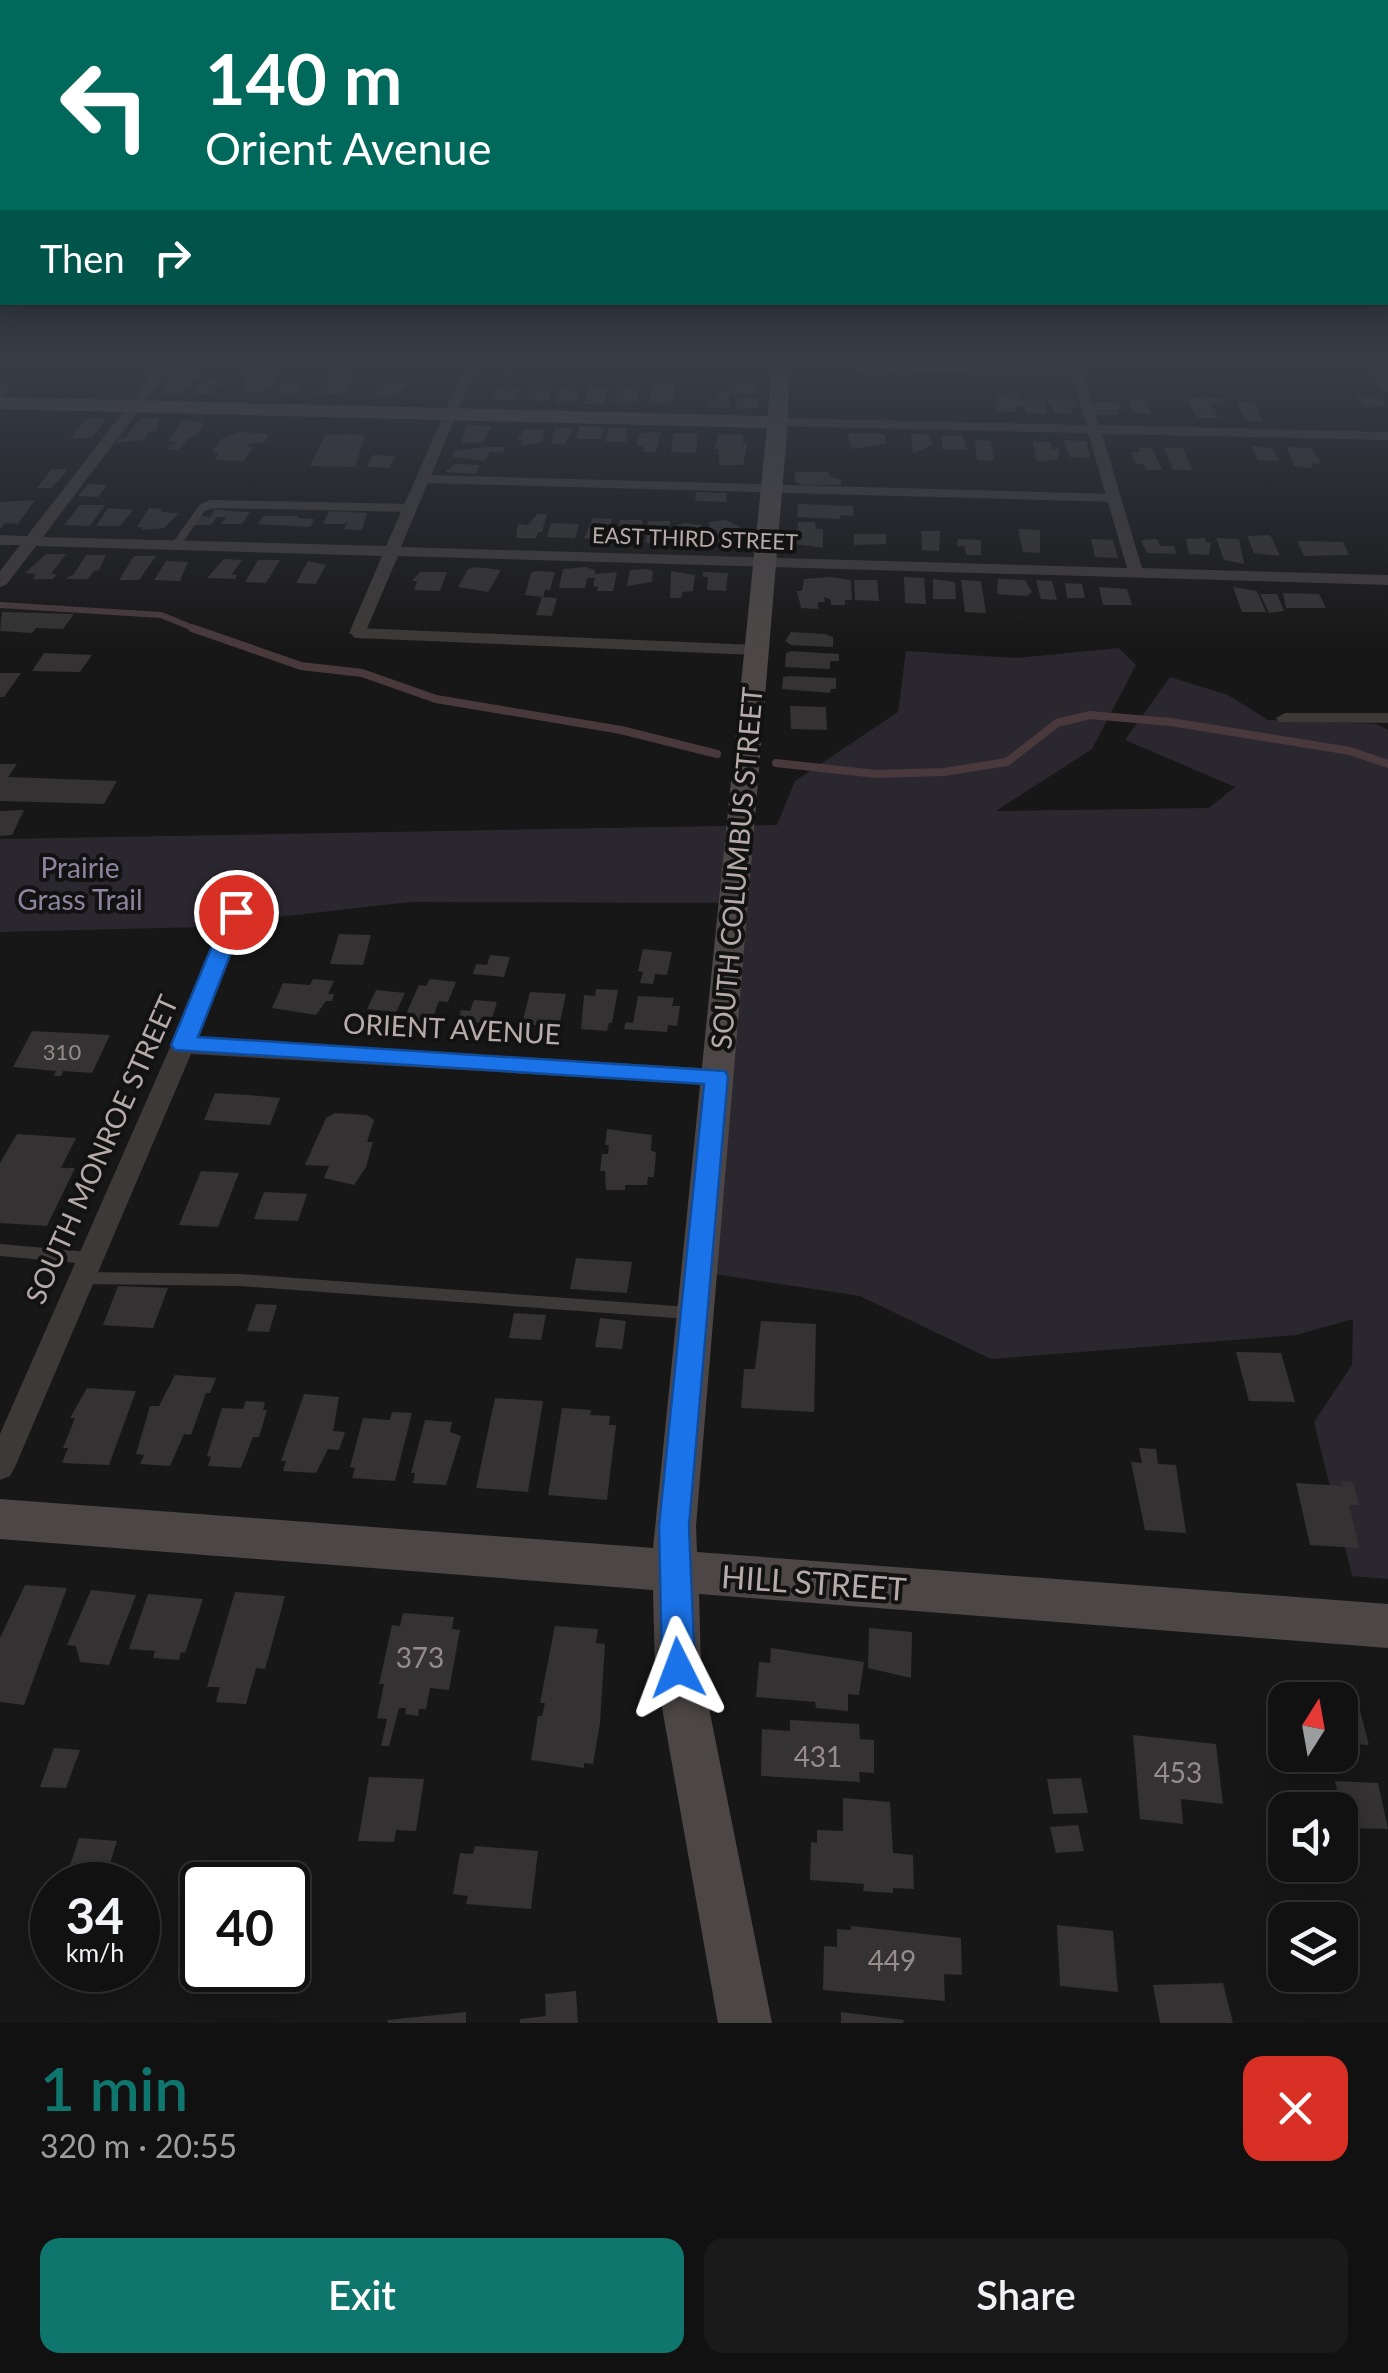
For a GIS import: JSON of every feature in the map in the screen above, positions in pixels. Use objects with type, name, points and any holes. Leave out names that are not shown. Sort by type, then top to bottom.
[{"type":"street","points":[[0,582],[92,460]]},
{"type":"street","points":[[358,633],[432,460]]},
{"type":"street","name":"SOUTH COLUMBUS STREET","points":[[745,2023],[678,1668],[674,1572],[773,460]]},
{"type":"street","points":[[1104,460],[1136,573]]},
{"type":"street","name":"EAST THIRD STREET","points":[[0,540],[1388,580]]},
{"type":"street","points":[[1284,718],[1388,718]]},
{"type":"street","name":"ORIENT AVENUE","points":[[183,1045],[716,1076]]},
{"type":"street","name":"SOUTH MONROE STREET","points":[[0,1467],[183,1045]]},
{"type":"street","name":"HILL STREET","points":[[0,1519],[1388,1626]]},
{"type":"lane","points":[[424,479],[1114,498]]},
{"type":"lane","points":[[176,545],[202,508],[211,504],[412,508]]},
{"type":"lane","points":[[358,633],[756,650]]},
{"type":"lane","name":"SOUTH MONROE STREET","points":[[183,1045],[236,912]]},
{"type":"lane","points":[[0,1250],[84,1268],[645,1307],[694,1314]]},
{"type":"green space","name":"Prairie Grass Trail","points":[[1119,648],[1136,665],[1092,749],[996,811],[1209,808],[1235,787],[1125,740],[1170,677],[1228,695],[1268,720],[1377,724],[1388,730],[1388,1579],[1352,1576],[1314,1422],[1352,1365],[1353,1319],[1296,1335],[991,1359],[860,1296],[714,1274],[745,903],[410,902],[269,918],[275,905],[212,906],[202,927],[0,932],[0,839],[777,825],[795,781],[898,712],[906,651],[1015,658]]},
{"type":"building","points":[[313,460],[357,460],[355,467],[310,466]]},
{"type":"building","points":[[370,460],[393,460],[390,468],[367,467]]},
{"type":"building","points":[[719,460],[744,460],[743,465],[719,465]]},
{"type":"building","points":[[1135,460],[1158,460],[1162,470],[1146,470],[1144,464]]},
{"type":"building","points":[[1169,460],[1188,460],[1192,470],[1173,470]]},
{"type":"building","points":[[1292,460],[1319,460],[1321,464],[1311,463],[1313,468],[1294,466]]},
{"type":"building","points":[[455,464],[480,465],[476,474],[445,472]]},
{"type":"building","points":[[52,469],[68,469],[52,488],[37,488]]},
{"type":"building","points":[[795,472],[829,472],[829,476],[841,480],[841,485],[803,485],[795,482]]},
{"type":"building","points":[[88,484],[107,485],[98,497],[78,496]]},
{"type":"building","points":[[696,492],[727,493],[726,502],[695,501]]},
{"type":"building","points":[[35,500],[18,524],[5,523],[0,529],[0,502]]},
{"type":"building","points":[[798,504],[853,506],[853,516],[797,517]]},
{"type":"building","points":[[80,505],[105,505],[90,526],[64,525]]},
{"type":"building","points":[[108,508],[133,510],[120,526],[96,526]]},
{"type":"building","points":[[149,508],[179,513],[164,528],[141,530],[143,527],[137,527]]},
{"type":"building","points":[[215,509],[250,512],[242,524],[221,524],[226,517],[217,517],[211,525],[194,525],[199,516],[210,517]]},
{"type":"building","points":[[329,511],[367,513],[362,530],[344,529],[348,521],[323,524]]},
{"type":"building","points":[[537,514],[547,514],[542,532],[536,538],[516,538],[518,524],[528,525]]},
{"type":"building","points":[[263,516],[314,519],[310,527],[258,524]]},
{"type":"building","points":[[593,518],[612,519],[605,541],[584,538]]},
{"type":"building","points":[[620,520],[642,520],[640,540],[617,542]]},
{"type":"building","points":[[726,520],[740,527],[740,535],[734,535],[730,545],[710,544],[709,522]]},
{"type":"building","points":[[648,521],[670,521],[667,543],[646,543]]},
{"type":"building","points":[[798,522],[815,522],[816,529],[823,529],[823,548],[796,544]]},
{"type":"building","points":[[551,523],[579,524],[575,538],[547,537]]},
{"type":"building","points":[[677,525],[702,525],[698,544],[677,544]]},
{"type":"building","points":[[1018,529],[1040,530],[1040,553],[1023,552]]},
{"type":"building","points":[[921,531],[940,531],[939,551],[922,550]]},
{"type":"building","points":[[854,534],[886,534],[886,544],[854,545]]},
{"type":"building","points":[[1269,535],[1280,556],[1254,553],[1247,536]]},
{"type":"building","points":[[1205,538],[1211,543],[1209,555],[1189,554],[1186,539]]},
{"type":"building","points":[[1216,538],[1239,539],[1244,564],[1224,560]]},
{"type":"building","points":[[958,539],[981,540],[981,555],[967,555],[964,546],[957,546]]},
{"type":"building","points":[[1091,539],[1113,540],[1118,558],[1095,557]]},
{"type":"building","points":[[1157,539],[1160,546],[1174,546],[1176,554],[1147,553],[1141,540]]},
{"type":"building","points":[[1297,541],[1343,542],[1349,555],[1304,556]]},
{"type":"building","points":[[46,554],[66,554],[51,574],[57,574],[53,579],[33,579],[36,574],[25,573]]},
{"type":"building","points":[[86,555],[106,555],[99,570],[88,579],[65,579],[74,574]]},
{"type":"building","points":[[134,556],[156,556],[139,580],[119,580]]},
{"type":"building","points":[[224,559],[242,560],[231,575],[237,575],[235,579],[207,578]]},
{"type":"building","points":[[258,560],[280,560],[266,583],[245,582]]},
{"type":"building","points":[[166,561],[188,562],[180,581],[154,580]]},
{"type":"building","points":[[308,561],[326,565],[316,584],[296,583]]},
{"type":"building","points":[[468,569],[501,570],[488,592],[458,587]]},
{"type":"building","points":[[563,569],[595,570],[595,574],[617,572],[613,591],[597,591],[598,587],[593,586],[595,578],[587,578],[585,588],[559,588]]},
{"type":"building","points":[[630,570],[653,571],[652,582],[627,586]]},
{"type":"building","points":[[671,571],[695,575],[693,591],[682,592],[681,598],[670,598]]},
{"type":"building","points":[[420,572],[447,572],[440,591],[414,590],[417,581],[412,581]]},
{"type":"building","points":[[555,572],[550,590],[545,590],[543,597],[525,595],[531,573]]},
{"type":"building","points":[[703,572],[728,573],[726,591],[707,590],[708,577],[703,577]]},
{"type":"building","points":[[904,577],[924,578],[926,604],[905,603]]},
{"type":"building","points":[[804,579],[851,580],[852,600],[845,600],[845,605],[831,605],[831,600],[824,597],[825,602],[818,602],[818,609],[801,608],[797,591],[802,591]]},
{"type":"building","points":[[933,579],[955,582],[956,599],[933,599]]},
{"type":"building","points":[[998,579],[1025,580],[1032,592],[1027,596],[997,594]]},
{"type":"building","points":[[854,580],[877,580],[879,601],[855,600]]},
{"type":"building","points":[[961,580],[981,581],[986,613],[965,612]]},
{"type":"building","points":[[1036,580],[1052,581],[1057,600],[1041,599]]},
{"type":"building","points":[[1065,583],[1082,584],[1085,598],[1067,598]]},
{"type":"building","points":[[1099,587],[1127,589],[1132,605],[1103,605]]},
{"type":"building","points":[[1233,587],[1257,591],[1266,612],[1242,612]]},
{"type":"building","points":[[1283,593],[1319,594],[1326,608],[1286,608]]},
{"type":"building","points":[[1260,594],[1277,594],[1284,611],[1269,613]]},
{"type":"building","points":[[542,597],[557,598],[552,616],[536,615]]},
{"type":"building","points":[[2,612],[74,614],[63,629],[36,628],[32,633],[0,631]]},
{"type":"building","points":[[791,632],[825,634],[833,637],[833,647],[791,645],[785,641]]},
{"type":"building","points":[[44,653],[92,655],[80,672],[32,671]]},
{"type":"building","points":[[786,653],[839,654],[839,661],[830,661],[830,669],[785,667]]},
{"type":"building","points":[[0,673],[21,673],[4,697],[0,697]]},
{"type":"building","points":[[783,677],[836,678],[836,689],[830,693],[782,689]]},
{"type":"building","points":[[790,706],[826,707],[827,730],[791,729]]},
{"type":"building","points":[[0,764],[17,764],[8,777],[117,781],[104,804],[0,801]]},
{"type":"building","points":[[24,810],[12,835],[0,836],[0,811]]},
{"type":"building","points":[[339,934],[371,935],[363,965],[330,964]]},
{"type":"building","points":[[643,949],[672,952],[667,975],[655,974],[653,984],[640,983],[643,972],[638,971]]},
{"type":"building","points":[[490,955],[510,957],[504,977],[473,974],[476,964],[487,965]]},
{"type":"building","points":[[313,979],[334,981],[328,994],[334,994],[332,1001],[326,1001],[316,1015],[272,1008],[283,983],[310,985]]},
{"type":"building","points":[[430,979],[456,982],[448,1002],[439,1001],[433,1017],[427,1016],[425,1023],[410,1021],[413,1015],[406,1014],[419,985],[426,986]]},
{"type":"building","points":[[596,989],[618,990],[607,1031],[581,1029],[584,995],[595,996]]},
{"type":"building","points":[[376,990],[405,993],[396,1012],[367,1009]]},
{"type":"building","points":[[530,992],[566,994],[559,1027],[522,1024]]},
{"type":"building","points":[[638,996],[674,998],[672,1006],[680,1006],[677,1026],[668,1025],[667,1032],[624,1029],[626,1022],[633,1023]]},
{"type":"building","points":[[474,1000],[497,1002],[490,1024],[458,1021],[461,1010],[470,1011]]},
{"type":"building","points":[[32,1031],[110,1035],[92,1073],[63,1071],[61,1076],[54,1076],[56,1071],[13,1067]]},
{"type":"building","points":[[215,1093],[280,1098],[270,1125],[204,1120]]},
{"type":"building","points":[[335,1113],[367,1115],[374,1120],[367,1142],[373,1142],[366,1167],[354,1185],[324,1178],[329,1166],[305,1165],[326,1118]]},
{"type":"building","points":[[607,1129],[652,1135],[651,1151],[656,1152],[654,1177],[648,1177],[647,1185],[606,1190],[605,1171],[600,1171],[602,1154],[608,1154]]},
{"type":"building","points":[[17,1134],[76,1138],[61,1168],[75,1168],[47,1226],[0,1223],[0,1163]]},
{"type":"building","points":[[201,1171],[239,1173],[218,1227],[179,1225]]},
{"type":"building","points":[[264,1192],[307,1194],[298,1221],[254,1219]]},
{"type":"building","points":[[576,1258],[632,1262],[627,1293],[570,1289]]},
{"type":"building","points":[[118,1286],[168,1288],[153,1328],[103,1325]]},
{"type":"building","points":[[256,1304],[277,1305],[269,1332],[247,1331]]},
{"type":"building","points":[[514,1313],[546,1315],[541,1340],[509,1338]]},
{"type":"building","points":[[600,1318],[626,1321],[622,1349],[595,1347]]},
{"type":"building","points":[[761,1321],[816,1324],[814,1412],[741,1408],[744,1369],[755,1369]]},
{"type":"building","points":[[1236,1352],[1281,1353],[1295,1402],[1249,1401]]},
{"type":"building","points":[[175,1375],[216,1378],[210,1393],[206,1393],[191,1435],[184,1434],[170,1466],[140,1464],[144,1455],[136,1454],[150,1406],[159,1406]]},
{"type":"building","points":[[87,1388],[136,1391],[109,1465],[62,1463],[68,1448],[63,1448],[75,1418],[70,1418]]},
{"type":"building","points":[[304,1394],[339,1397],[333,1431],[345,1432],[339,1450],[328,1449],[316,1473],[283,1471],[286,1461],[281,1461]]},
{"type":"building","points":[[495,1398],[543,1401],[528,1492],[476,1488]]},
{"type":"building","points":[[246,1401],[265,1402],[263,1410],[267,1410],[259,1437],[253,1437],[241,1468],[208,1466],[211,1457],[207,1456],[222,1408],[243,1409]]},
{"type":"building","points":[[562,1408],[591,1410],[590,1415],[610,1416],[609,1425],[616,1425],[607,1500],[548,1495]]},
{"type":"building","points":[[392,1412],[412,1413],[395,1481],[352,1478],[355,1468],[350,1467],[363,1418],[390,1420]]},
{"type":"building","points":[[425,1420],[452,1422],[450,1432],[461,1436],[446,1485],[413,1483],[415,1473],[411,1473]]},
{"type":"building","points":[[1139,1448],[1156,1449],[1158,1464],[1176,1465],[1186,1533],[1145,1530],[1131,1462],[1142,1463]]},
{"type":"building","points":[[1341,1481],[1353,1482],[1359,1505],[1349,1505],[1359,1548],[1310,1545],[1296,1483],[1343,1486]]},
{"type":"building","points":[[25,1585],[67,1588],[24,1705],[0,1702],[0,1638]]},
{"type":"building","points":[[91,1590],[136,1595],[109,1665],[80,1662],[76,1646],[67,1645]]},
{"type":"building","points":[[235,1592],[285,1596],[265,1669],[256,1668],[246,1704],[216,1702],[220,1687],[207,1687]]},
{"type":"building","points":[[148,1594],[203,1599],[185,1653],[181,1652],[179,1660],[153,1658],[155,1651],[129,1649]]},
{"type":"building","points":[[403,1613],[454,1617],[452,1629],[460,1630],[449,1690],[430,1688],[426,1709],[419,1709],[418,1716],[405,1714],[406,1708],[399,1708],[389,1746],[381,1746],[387,1719],[377,1718],[384,1684],[379,1684],[392,1625],[400,1626]]},
{"type":"building","points":[[555,1626],[598,1629],[596,1643],[605,1644],[600,1723],[593,1764],[584,1763],[584,1768],[531,1760],[538,1716],[542,1716],[545,1703],[540,1703]]},
{"type":"building","points":[[869,1628],[912,1632],[911,1678],[868,1668]]},
{"type":"building","points":[[771,1648],[864,1662],[859,1695],[848,1694],[848,1711],[816,1708],[815,1702],[756,1697],[759,1662],[770,1663]]},
{"type":"building","points":[[1358,1707],[1359,1707],[1369,1745],[1358,1744]]},
{"type":"building","points":[[790,1720],[859,1724],[860,1739],[874,1740],[874,1773],[859,1772],[860,1782],[761,1776],[762,1729],[790,1731]]},
{"type":"building","points":[[1133,1735],[1216,1744],[1223,1804],[1181,1799],[1183,1824],[1140,1819]]},
{"type":"building","points":[[54,1748],[80,1750],[66,1788],[40,1787]]},
{"type":"building","points":[[369,1777],[424,1779],[416,1831],[396,1830],[394,1842],[358,1841]]},
{"type":"building","points":[[1081,1778],[1088,1813],[1053,1814],[1047,1779]]},
{"type":"building","points":[[1335,1781],[1378,1783],[1388,1829],[1358,1828],[1358,1792],[1338,1792]]},
{"type":"building","points":[[843,1798],[890,1802],[893,1853],[913,1855],[914,1889],[893,1888],[893,1893],[863,1891],[864,1884],[810,1880],[811,1842],[817,1843],[817,1830],[843,1831]]},
{"type":"building","points":[[1078,1825],[1084,1851],[1056,1853],[1050,1827]]},
{"type":"building","points":[[79,1838],[117,1841],[110,1862],[71,1862]]},
{"type":"building","points":[[475,1846],[538,1851],[531,1909],[466,1904],[468,1896],[453,1894],[460,1853],[473,1854]]},
{"type":"building","points":[[1057,1925],[1113,1931],[1118,1992],[1060,1986]]},
{"type":"building","points":[[851,1926],[961,1938],[962,1975],[944,1974],[945,2001],[823,1990],[824,1946],[837,1947],[837,1929],[851,1930]]},
{"type":"building","points":[[1223,1983],[1233,2023],[1160,2023],[1153,1985]]},
{"type":"building","points":[[576,1991],[578,2023],[520,2023],[520,2019],[546,2016],[545,1994]]},
{"type":"building","points":[[466,2012],[466,2023],[387,2020]]},
{"type":"building","points":[[841,2012],[904,2020],[841,2023]]},
{"type":"waterway","points":[[0,605],[161,615],[198,630]]},
{"type":"waterway","points":[[192,628],[301,666],[362,673],[436,699],[621,730],[717,754]]},
{"type":"waterway","points":[[776,763],[876,774],[944,772],[1007,762],[1057,723],[1090,715],[1171,722],[1350,751],[1388,764]]},
{"type":"route","points":[[236,912],[183,1045],[357,1052],[716,1076],[674,1526],[678,1668]]}]
